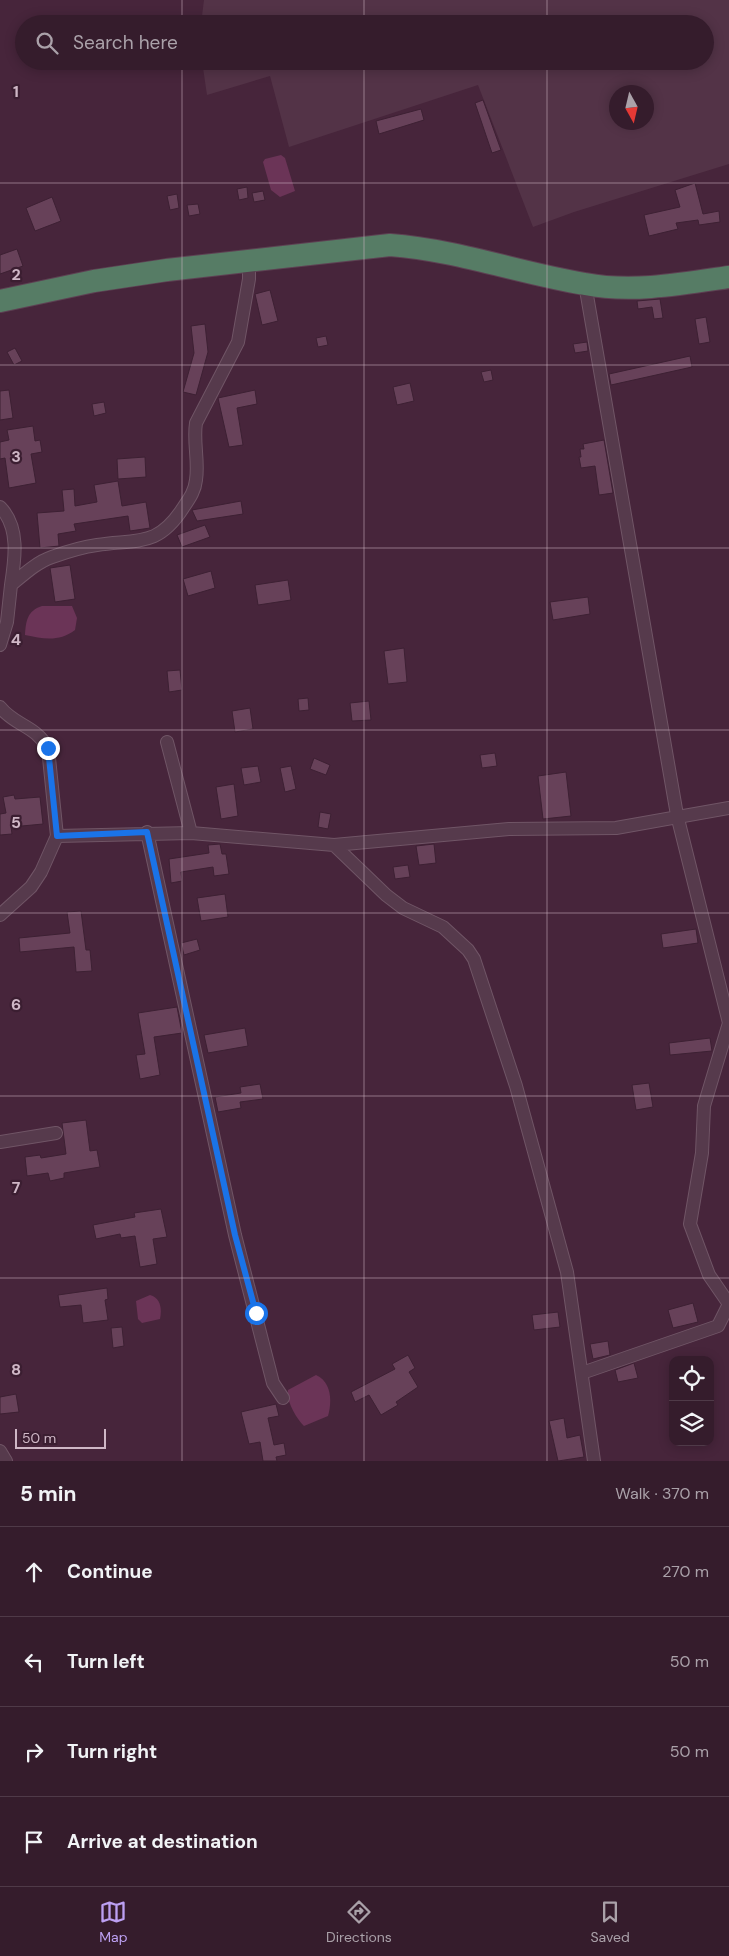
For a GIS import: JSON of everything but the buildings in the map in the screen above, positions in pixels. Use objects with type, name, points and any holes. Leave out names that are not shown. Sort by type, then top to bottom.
[{"type":"highway","points":[[0,302],[94,281],[390,245],[425,248],[585,284],[623,288],[688,283],[729,277]]},
{"type":"street","points":[[12,585],[50,558],[96,545],[134,543],[154,537],[175,521],[193,493],[196,480],[196,423],[238,342],[249,279],[249,261]]},
{"type":"street","points":[[582,1373],[718,1326],[728,1304],[709,1275],[690,1224],[702,1153],[704,1106],[710,1079],[729,1024],[677,815],[585,284]]},
{"type":"street","points":[[0,507],[12,524],[15,554],[7,622],[0,645]]},
{"type":"street","points":[[0,707],[6,715],[41,736],[48,748],[57,836],[41,872],[31,887],[0,914]]},
{"type":"street","points":[[167,742],[191,833]]},
{"type":"street","points":[[57,836],[147,832],[191,833],[334,845],[480,830],[616,828],[677,815],[729,808]]},
{"type":"street","points":[[147,832],[235,1235],[273,1383],[282,1398]]},
{"type":"street","points":[[334,845],[386,895],[403,908],[443,928],[458,938],[474,959],[516,1086],[567,1272],[594,1461]]},
{"type":"street","points":[[0,1142],[56,1133]]},
{"type":"street","points":[[0,1451],[6,1461]]},
{"type":"shaded area","points":[[204,0],[729,0],[729,164],[574,212],[533,227],[478,85],[289,147],[270,76],[207,95],[203,70],[714,70],[714,15],[202,15]]},
{"type":"shaded area","points":[[281,155],[285,158],[295,191],[280,197],[271,190],[263,162],[265,159]]},
{"type":"shaded area","points":[[42,606],[72,606],[77,618],[75,630],[57,638],[25,635],[28,617],[33,611]]},
{"type":"shaded area","points":[[150,1295],[159,1301],[160,1319],[142,1323],[138,1319],[136,1301]]},
{"type":"shaded area","points":[[316,1375],[325,1382],[330,1393],[328,1416],[304,1426],[292,1409],[288,1390]]},
{"type":"route","points":[[48,748],[57,836],[147,832],[220,1158],[222,1177],[235,1235],[256,1313]]}]
